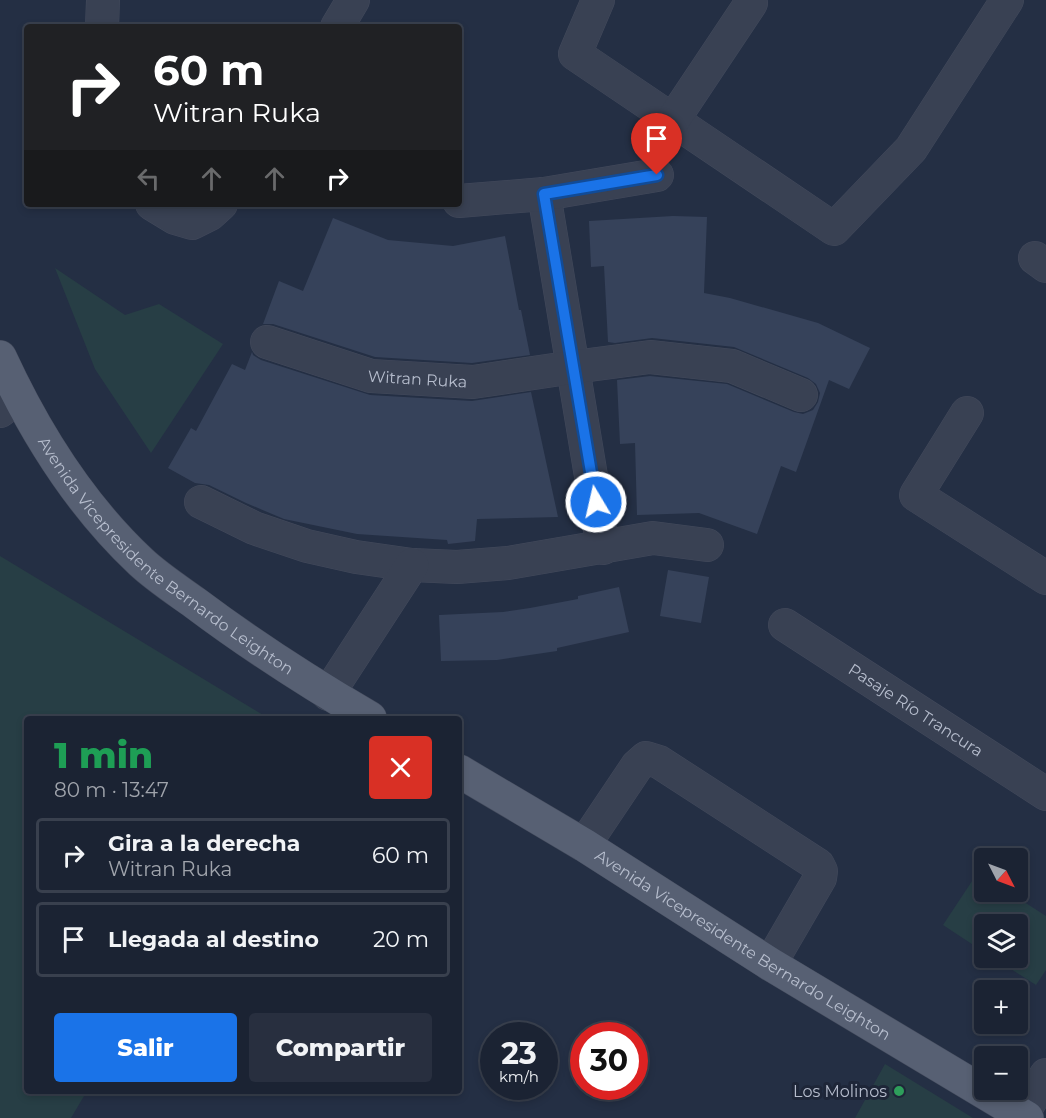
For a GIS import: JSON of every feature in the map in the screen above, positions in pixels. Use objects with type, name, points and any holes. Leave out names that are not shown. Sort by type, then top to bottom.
[{"type":"main road","name":"Avenida Vicepresidente Bernardo Leighton","points":[[0,357],[9,404],[48,449],[111,532],[142,564],[236,634],[328,694],[366,716]]},
{"type":"main road","name":"Avenida Vicepresidente Bernardo Leighton","points":[[462,773],[584,845],[770,964],[1025,1117]]},
{"type":"street","points":[[102,24],[103,0]]},
{"type":"street","points":[[339,24],[353,0]]},
{"type":"street","points":[[598,0],[575,54],[834,229],[911,150],[1007,0]]},
{"type":"street","points":[[673,120],[751,3]]},
{"type":"street","points":[[462,201],[544,194],[657,175]]},
{"type":"street","points":[[544,194],[603,548]]},
{"type":"street","points":[[157,207],[175,219],[192,223],[210,214],[218,207]]},
{"type":"street","name":"Witran Ruka","points":[[267,342],[371,376],[473,382],[650,357],[732,366],[801,395]]},
{"type":"street","points":[[967,413],[916,495],[1046,578]]},
{"type":"street","points":[[201,502],[254,528],[307,546],[356,557],[411,565],[457,567],[508,563],[653,538],[706,545]]},
{"type":"street","points":[[328,694],[411,565]]},
{"type":"street","name":"Pasaje Río Trancura","points":[[785,625],[1046,794]]},
{"type":"street","points":[[584,845],[637,766],[646,758],[669,768],[818,865],[821,871],[820,878],[770,964]]},
{"type":"street","points":[[1025,1117],[1046,1075]]},
{"type":"shaded area","points":[[55,268],[125,315],[159,304],[223,344],[151,453],[95,369]]},
{"type":"shaded area","points":[[0,556],[265,716],[24,716],[24,1094],[85,1094],[71,1118],[0,1118]]},
{"type":"shaded area","points":[[974,878],[974,902],[1024,902],[1046,916],[1046,970],[1036,985],[1009,968],[1028,968],[1028,914],[974,914],[974,945],[943,925]]},
{"type":"shaded area","name":"Los Molinos","points":[[885,1064],[973,1118],[855,1118]]},
{"type":"building","points":[[673,216],[707,217],[704,293],[818,323],[870,348],[849,389],[829,380],[796,472],[781,466],[757,534],[699,513],[637,515],[635,443],[620,444],[617,380],[650,376],[727,384],[803,414],[813,410],[820,393],[816,384],[808,378],[734,347],[652,338],[608,342],[604,266],[591,267],[589,221]]},
{"type":"building","points":[[333,218],[388,240],[453,246],[505,236],[530,355],[472,363],[375,357],[273,324],[263,324],[279,281],[303,291]]},
{"type":"building","points":[[252,352],[261,360],[370,395],[472,401],[531,392],[558,517],[477,519],[475,541],[448,544],[447,540],[357,534],[284,519],[209,485],[195,483],[168,468],[191,428],[196,431],[232,364],[245,370]]},
{"type":"building","points":[[668,570],[709,577],[701,623],[660,616]]},
{"type":"building","points":[[619,587],[629,632],[557,648],[557,651],[497,660],[441,661],[439,615],[503,612],[530,608],[578,599],[578,596]]},
{"type":"place","name":"Los Molinos","points":[[899,1091]]},
{"type":"route","points":[[596,502],[544,194],[657,175]]}]
